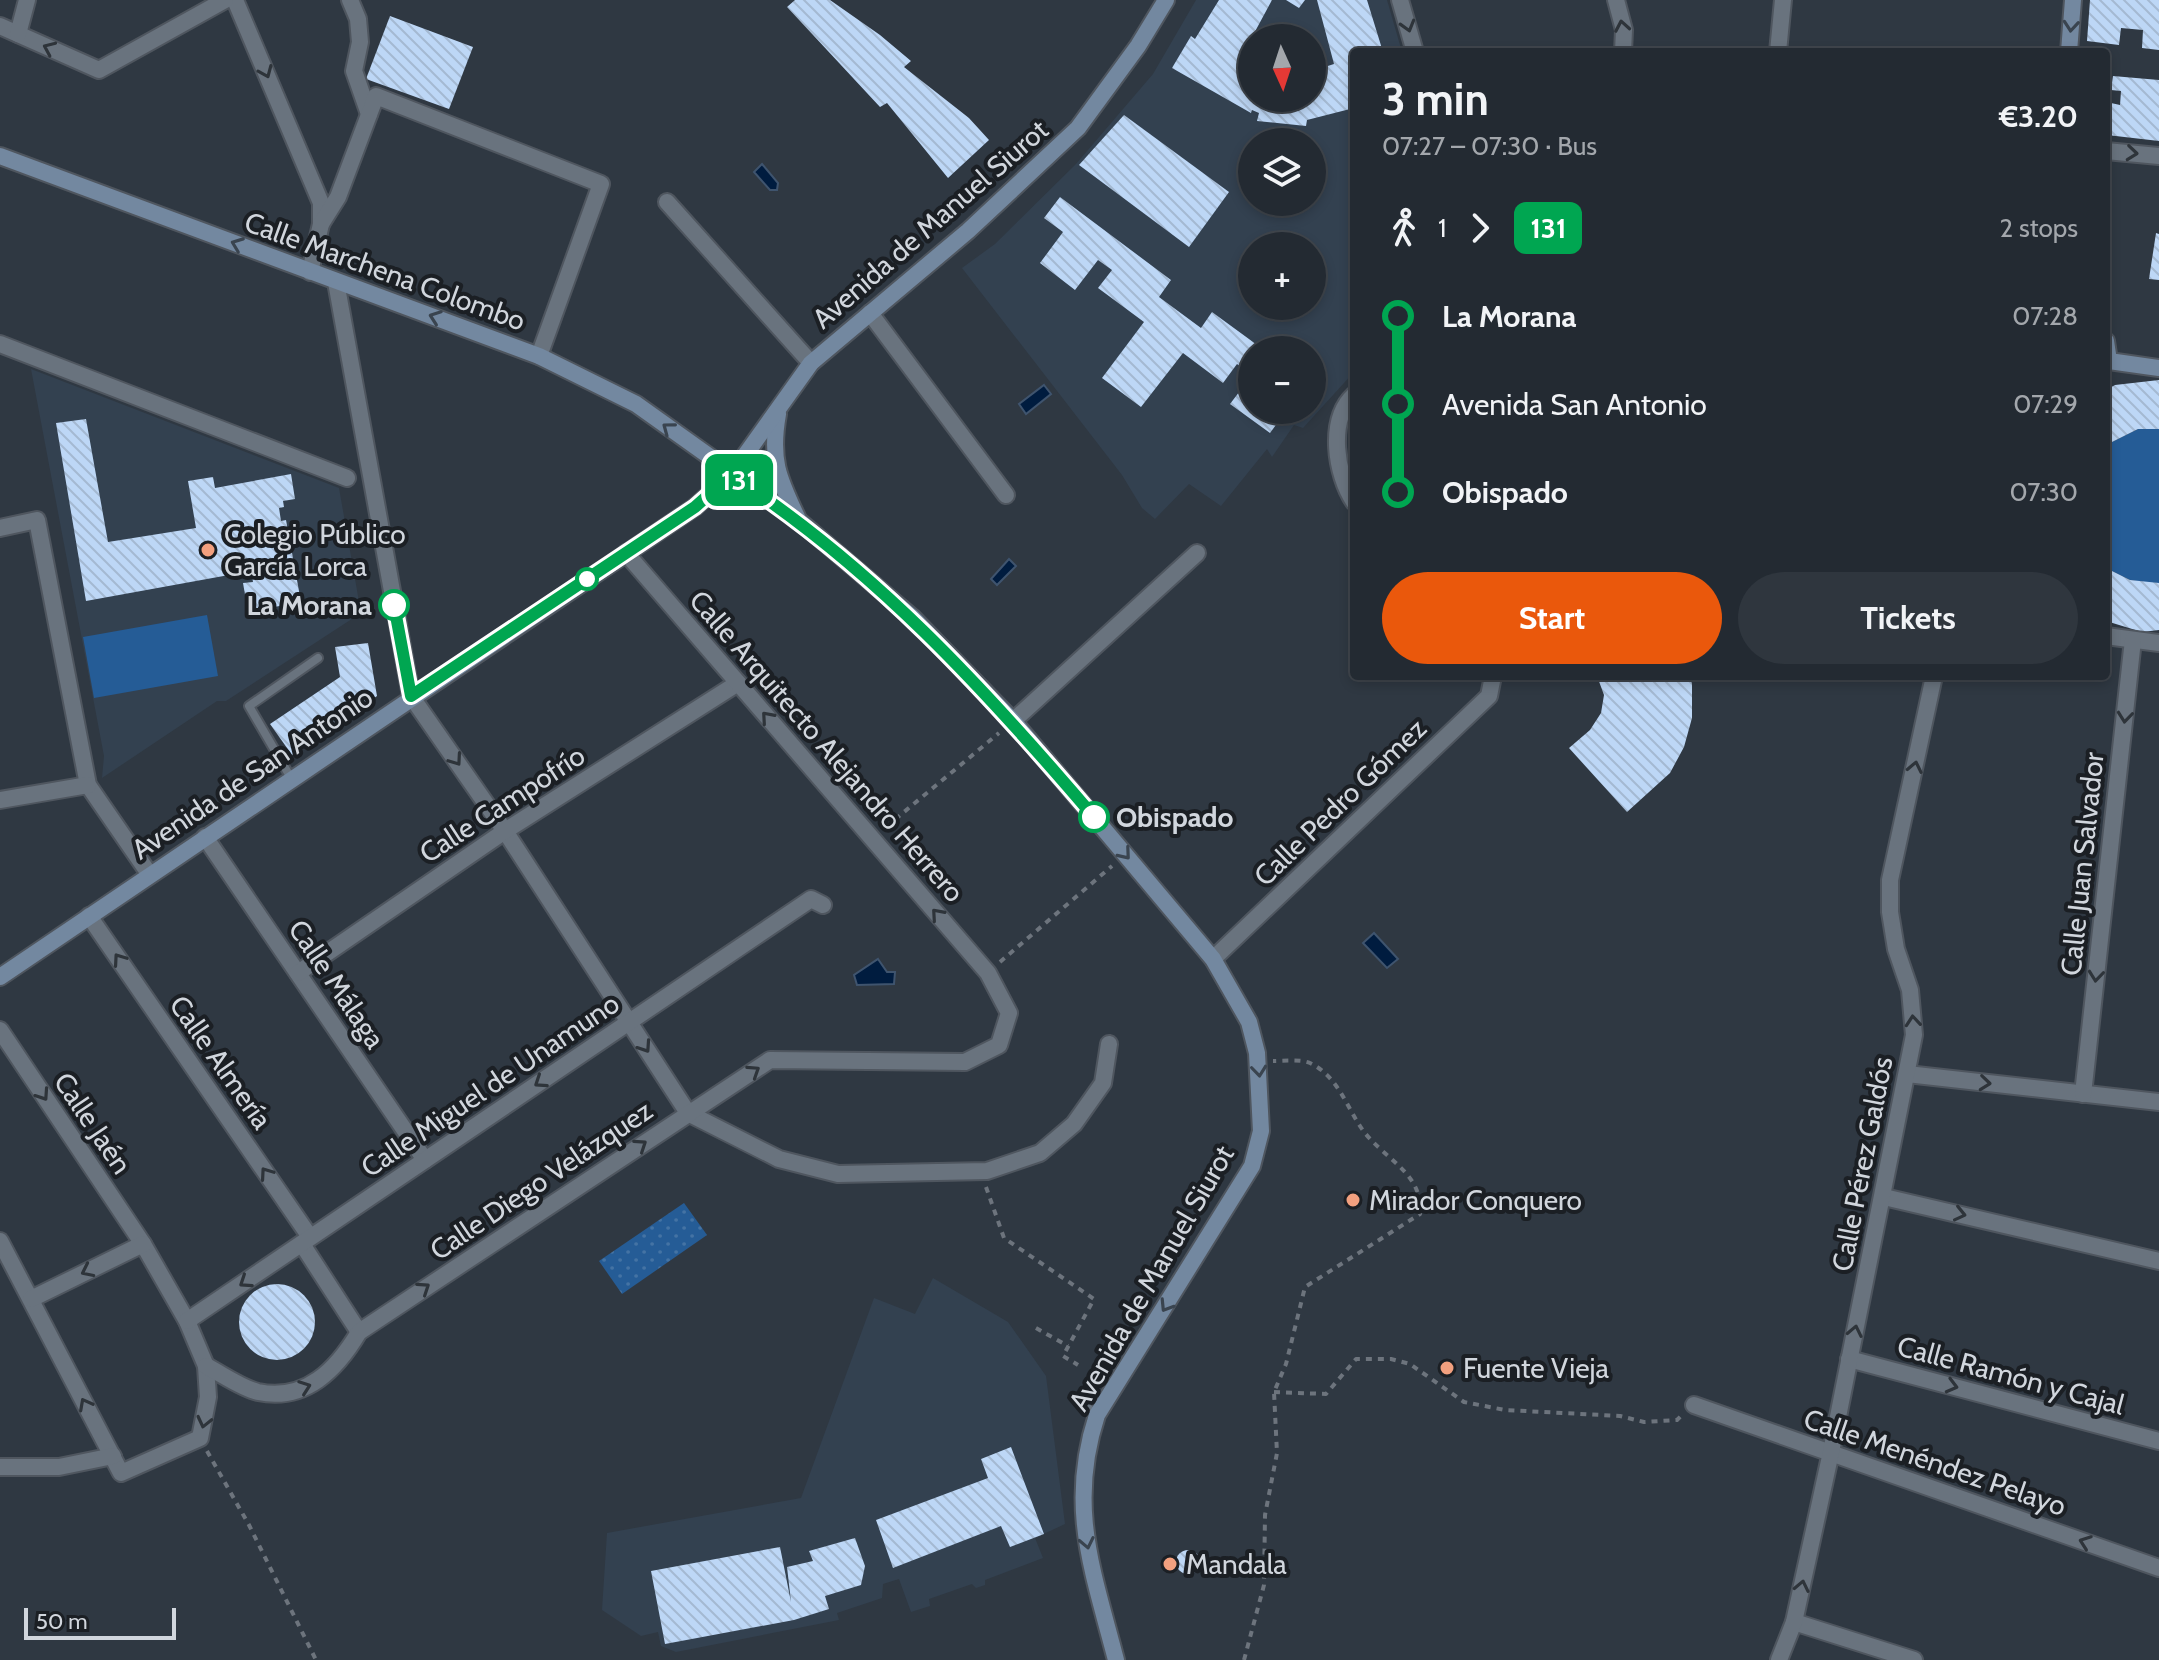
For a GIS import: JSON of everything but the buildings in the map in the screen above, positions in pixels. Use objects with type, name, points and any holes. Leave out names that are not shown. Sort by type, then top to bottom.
[{"type":"street","points":[[18,34],[27,0]]},
{"type":"street","points":[[0,26],[99,70],[225,0]]},
{"type":"street","points":[[235,0],[321,203],[321,224],[310,272]]},
{"type":"street","points":[[350,0],[358,19],[360,42],[354,71],[369,114]]},
{"type":"street","name":"Avenida de Manuel Siurot","points":[[1116,1660],[1084,1535],[1084,1454],[1097,1415],[1252,1166],[1261,1131],[1258,1061],[1249,1022],[1213,959],[1013,721],[912,617],[797,519],[731,475],[811,363],[1020,185],[1078,128],[1138,46],[1166,0]]},
{"type":"street","points":[[1400,0],[1414,48]]},
{"type":"street","points":[[1616,0],[1624,30],[1623,48]]},
{"type":"street","points":[[1778,48],[1783,0]]},
{"type":"street","points":[[2069,48],[2073,0]]},
{"type":"street","points":[[321,224],[338,197],[376,96],[601,184],[539,356]]},
{"type":"street","points":[[2110,151],[2159,156]]},
{"type":"street","name":"Calle Marchena Colombo","points":[[0,156],[539,356],[636,404],[731,475]]},
{"type":"street","points":[[667,202],[811,363]]},
{"type":"street","points":[[336,282],[411,696],[505,831],[688,1113]]},
{"type":"street","points":[[870,313],[1006,495]]},
{"type":"street","points":[[0,344],[347,478]]},
{"type":"street","points":[[2110,361],[2159,368]]},
{"type":"street","points":[[1350,399],[1337,437],[1341,483],[1350,496]]},
{"type":"street","name":"Avenida de Manuel Siurot","points":[[779,406],[773,443],[775,471],[797,519]]},
{"type":"street","name":"Avenida de San Antonio","points":[[0,977],[411,696],[695,507],[731,475]]},
{"type":"street","points":[[0,528],[37,520],[88,785],[150,875]]},
{"type":"street","name":"Calle Arquitecto Alejandro Herrero","points":[[626,553],[738,683],[994,968],[1009,1013],[999,1045],[965,1062],[770,1060],[688,1113]]},
{"type":"street","points":[[1013,721],[1197,553]]},
{"type":"street","points":[[2110,637],[2159,643]]},
{"type":"street","name":"Calle Juan Salvador","points":[[2083,1094],[2133,640]]},
{"type":"street","name":"Calle Pedro Gómez","points":[[1213,959],[1489,696],[1492,680]]},
{"type":"street","name":"Calle Pérez Galdós","points":[[1779,1660],[1794,1622],[1831,1452],[1914,1035],[1910,990],[1896,949],[1890,912],[1890,880],[1933,680]]},
{"type":"street","name":"Calle Campofrío","points":[[298,973],[505,831],[738,683]]},
{"type":"street","points":[[0,800],[88,785]]},
{"type":"street","name":"Calle Málaga","points":[[205,837],[425,1160]]},
{"type":"street","name":"Calle Miguel de Unamuno","points":[[187,1321],[811,899],[823,905]]},
{"type":"street","name":"Calle Almería","points":[[89,916],[306,1240],[359,1332]]},
{"type":"street","name":"Calle Jaén","points":[[0,1030],[143,1244],[187,1321],[206,1366]]},
{"type":"street","name":"Calle Diego Velázquez","points":[[206,1366],[256,1392],[288,1393],[317,1383],[344,1357],[359,1332],[688,1113],[779,1159],[838,1174],[981,1171],[1040,1153],[1074,1124],[1103,1083],[1109,1044]]},
{"type":"street","points":[[1907,1074],[2159,1102]]},
{"type":"street","points":[[1884,1197],[2159,1261]]},
{"type":"street","points":[[1,1243],[121,1473],[200,1438],[207,1409],[206,1366]]},
{"type":"street","points":[[31,1299],[143,1244]]},
{"type":"street","name":"Calle Ramón y Cajal","points":[[1849,1359],[2159,1441]]},
{"type":"street","name":"Calle Menéndez Pelayo","points":[[1694,1405],[2159,1568]]},
{"type":"street","points":[[0,1467],[59,1467],[113,1456]]},
{"type":"street","points":[[1794,1622],[1914,1660]]},
{"type":"lane","points":[[291,778],[249,706],[318,658]]},
{"type":"lane","points":[[1076,1399],[1097,1415]]},
{"type":"path","points":[[885,828],[1013,721]]},
{"type":"path","points":[[994,968],[1126,854]]},
{"type":"path","points":[[1244,1660],[1264,1585],[1265,1515],[1277,1453],[1274,1392],[1286,1364],[1305,1287],[1420,1214],[1422,1197],[1405,1170],[1361,1128],[1339,1086],[1309,1062],[1258,1061]]},
{"type":"path","points":[[981,1171],[1004,1238],[1094,1299],[1063,1356],[1078,1365]]},
{"type":"path","points":[[1036,1328],[1068,1346]]},
{"type":"path","points":[[1274,1392],[1326,1394],[1356,1359],[1391,1359],[1410,1364],[1464,1402],[1505,1410],[1620,1416],[1644,1422],[1677,1420],[1694,1405]]},
{"type":"path","points":[[200,1438],[249,1525],[316,1660]]},
{"type":"shaded area","points":[[1196,0],[1387,0],[1401,48],[1350,48],[1350,376],[1326,403],[1326,336],[1238,336],[1238,424],[1307,424],[1303,428],[1294,425],[1272,457],[1267,449],[1221,506],[1189,484],[1155,519],[1142,508],[1122,475],[962,268],[995,244],[1076,164],[1153,74]]},
{"type":"shaded area","points":[[762,164],[778,183],[777,190],[770,190],[754,172]]},
{"type":"shaded area","name":"Colegio Público García Lorca","points":[[31,369],[339,488],[361,613],[226,701],[217,701],[102,778],[104,756]]},
{"type":"shaded area","points":[[1044,385],[1051,394],[1026,414],[1019,404]]},
{"type":"shaded area","points":[[2138,429],[2159,429],[2159,583],[2130,580],[2110,570],[2110,443]]},
{"type":"shaded area","points":[[1009,559],[1016,566],[997,585],[991,579]]},
{"type":"shaded area","points":[[207,615],[218,676],[94,698],[83,637]]},
{"type":"shaded area","points":[[1374,933],[1398,959],[1387,968],[1363,943]]},
{"type":"shaded area","points":[[878,959],[887,972],[895,972],[894,984],[857,985],[854,975]]},
{"type":"shaded area","points":[[684,1203],[707,1235],[622,1294],[599,1261]]},
{"type":"shaded area","points":[[933,1278],[1008,1322],[1046,1376],[1065,1524],[1035,1538],[1043,1558],[985,1580],[985,1585],[976,1588],[972,1584],[929,1599],[930,1606],[911,1612],[899,1579],[883,1584],[882,1598],[837,1613],[839,1620],[676,1652],[661,1646],[658,1632],[641,1636],[602,1610],[607,1533],[801,1498],[874,1298],[915,1314]]},
{"type":"bus line","name":"131","points":[[394,605],[411,696],[695,507],[731,475],[797,519],[912,617],[1013,721],[1094,817]]},
{"type":"place","name":"Colegio Público García Lorca","points":[[208,550]]},
{"type":"place","name":"La Morana","points":[[394,605]]},
{"type":"place","name":"Obispado","points":[[1094,817]]},
{"type":"place","name":"Mirador Conquero","points":[[1353,1200]]},
{"type":"place","name":"Fuente Vieja","points":[[1447,1368]]},
{"type":"place","name":"Mandala","points":[[1170,1564]]}]
